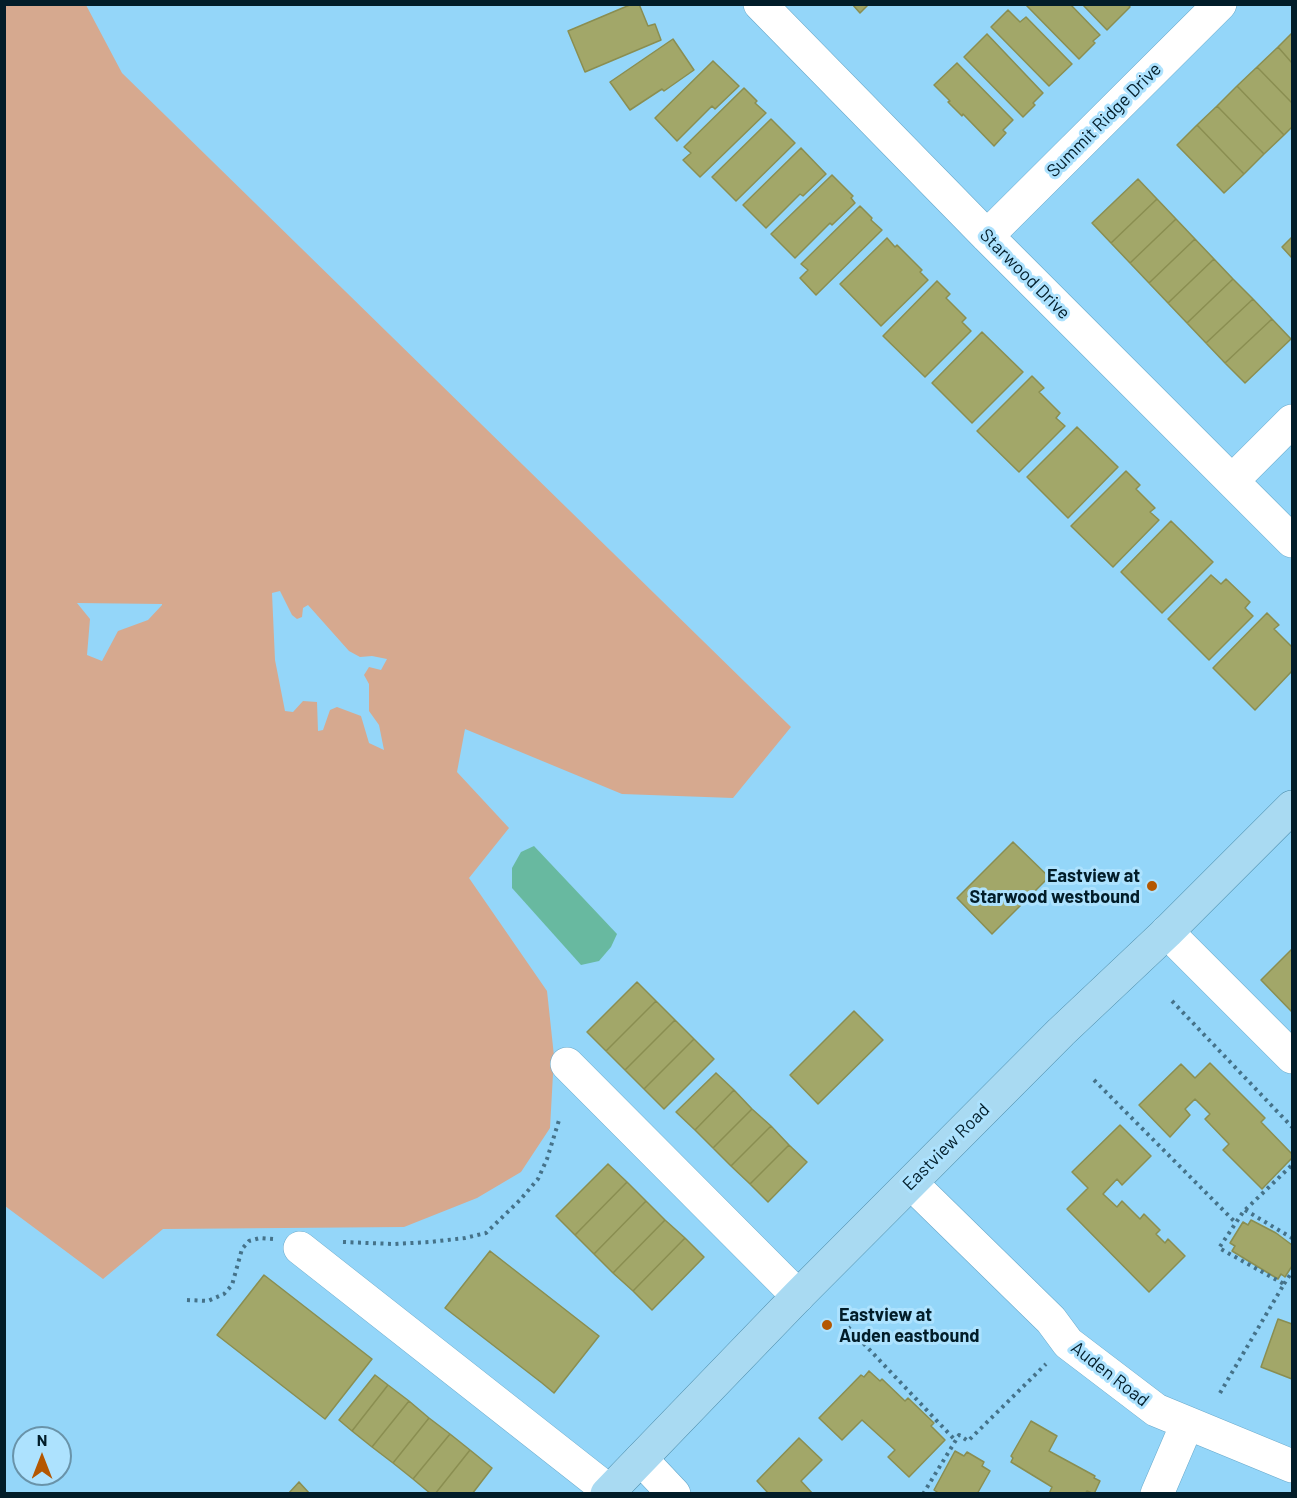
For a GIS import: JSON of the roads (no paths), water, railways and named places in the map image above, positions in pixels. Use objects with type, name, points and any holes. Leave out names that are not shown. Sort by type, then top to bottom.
[{"type":"main road","name":"Eastview Road","points":[[608,1492],[798,1296],[1061,1032],[1167,932],[1293,807]]},
{"type":"street","name":"Starwood Drive","points":[[760,4],[987,236],[1293,541]]},
{"type":"street","name":"Summit Ridge Drive","points":[[987,236],[1220,4]]},
{"type":"street","points":[[1233,480],[1293,421]]},
{"type":"street","points":[[1167,932],[1293,1057]]},
{"type":"street","points":[[567,1064],[798,1296]]},
{"type":"street","name":"Auden Road","points":[[911,1183],[1051,1320],[1068,1343],[1156,1410],[1293,1466]]},
{"type":"street","points":[[290,1243],[608,1492]]},
{"type":"street","points":[[1157,1494],[1187,1424]]},
{"type":"street","points":[[641,1459],[674,1494]]},
{"type":"place","name":"Eastview at Starwood westbound","points":[[1152,886]]},
{"type":"place","name":"Eastview at Auden eastbound","points":[[827,1325]]}]
